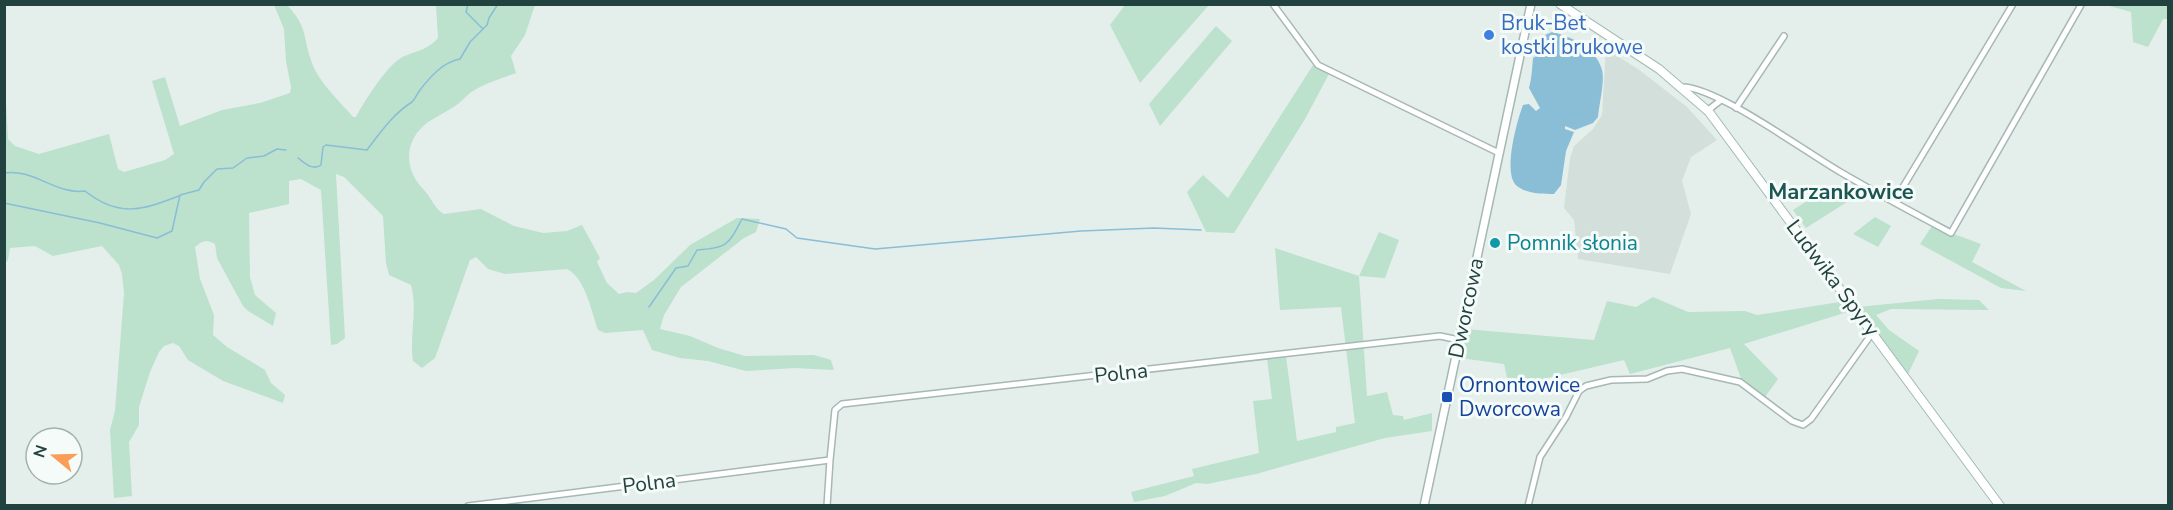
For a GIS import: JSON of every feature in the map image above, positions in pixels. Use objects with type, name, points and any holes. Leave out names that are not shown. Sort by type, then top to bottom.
[{"type":"main road","name":"Ludwika Spyry","points":[[1560,4],[1659,69],[1707,111],[2000,506]]},
{"type":"street","points":[[1273,4],[1318,65],[1499,153]]},
{"type":"street","name":"Dworcowa","points":[[1424,506],[1531,4]]},
{"type":"street","points":[[1894,202],[2013,4]]},
{"type":"street","points":[[1680,87],[1696,88],[1736,108],[1842,173],[1951,233],[2081,5]]},
{"type":"street","points":[[1736,108],[1784,36]]},
{"type":"street","points":[[1707,111],[1721,100]]},
{"type":"street","points":[[1528,506],[1540,457],[1566,417],[1579,391],[1586,386],[1611,380],[1647,379],[1667,371],[1682,369],[1740,382],[1792,421],[1803,425],[1811,419],[1873,332]]},
{"type":"street","name":"Polna","points":[[827,506],[835,410],[842,404],[1440,336],[1459,340]]},
{"type":"street","name":"Polna","points":[[468,506],[830,460]]},
{"type":"shaded area","points":[[1606,49],[1638,69],[1687,107],[1717,140],[1691,157],[1682,181],[1691,214],[1670,274],[1578,259],[1574,220],[1564,208],[1570,158],[1574,146],[1593,129],[1602,115]]},
{"type":"green space","points":[[274,5],[287,5],[294,13],[304,31],[311,60],[318,75],[353,117],[356,117],[393,64],[423,49],[438,38],[436,5],[535,5],[525,35],[511,56],[516,73],[470,93],[455,106],[428,122],[414,137],[409,155],[412,173],[438,210],[444,214],[481,209],[514,226],[543,233],[567,231],[582,225],[600,258],[597,262],[607,283],[619,294],[636,293],[654,280],[690,245],[737,218],[760,219],[756,232],[744,238],[681,287],[664,315],[660,329],[690,336],[745,356],[814,355],[831,360],[834,370],[795,368],[746,371],[652,350],[643,330],[605,333],[598,330],[579,280],[567,269],[505,274],[488,269],[476,257],[470,260],[435,358],[422,368],[413,361],[414,304],[411,285],[389,275],[383,216],[344,177],[336,174],[345,338],[331,345],[321,190],[301,179],[289,181],[289,204],[249,213],[250,277],[255,295],[276,313],[273,326],[243,306],[217,258],[215,244],[205,241],[195,247],[200,279],[214,315],[213,335],[227,347],[265,370],[271,383],[285,395],[283,403],[223,381],[188,360],[179,346],[173,343],[164,346],[150,372],[139,407],[139,425],[129,442],[132,496],[114,498],[110,430],[115,411],[124,293],[122,274],[119,265],[102,246],[53,256],[35,246],[10,248],[8,260],[5,263],[5,83],[8,139],[15,146],[39,154],[109,134],[118,169],[124,172],[165,160],[174,154],[152,81],[165,77],[180,126],[222,110],[260,103],[290,93],[284,29]]},
{"type":"green space","points":[[1125,5],[1209,5],[1140,83],[1110,25]]},
{"type":"green space","points":[[2106,5],[2168,5],[2168,19],[2163,19],[2148,47],[2133,42],[2131,12]]},
{"type":"green space","points":[[1216,26],[1232,41],[1160,126],[1149,104]]},
{"type":"green space","points":[[1313,65],[1329,74],[1305,119],[1234,233],[1206,232],[1187,192],[1203,175],[1228,198]]},
{"type":"green space","points":[[1826,189],[1847,202],[1806,228],[1793,210]]},
{"type":"green space","points":[[1875,217],[1891,226],[1878,247],[1853,234]]},
{"type":"green space","points":[[1932,226],[1981,244],[1972,262],[2026,291],[2001,288],[1920,244]]},
{"type":"green space","points":[[1379,232],[1399,240],[1385,278],[1359,276]]},
{"type":"green space","points":[[1275,248],[1359,276],[1367,396],[1387,392],[1393,415],[1403,416],[1404,420],[1432,413],[1432,431],[1385,438],[1256,474],[1207,484],[1196,483],[1165,496],[1134,502],[1131,492],[1194,476],[1192,469],[1259,453],[1253,401],[1272,399],[1267,358],[1286,356],[1297,441],[1336,432],[1336,427],[1355,423],[1341,307],[1280,310]]},
{"type":"green space","points":[[1653,297],[1688,312],[1745,311],[1757,315],[1846,301],[1854,310],[1744,344],[1778,379],[1765,397],[1742,381],[1730,348],[1630,374],[1624,360],[1509,387],[1504,364],[1460,358],[1465,329],[1594,340],[1607,301],[1636,307]]},
{"type":"green space","points":[[1938,299],[1979,300],[1989,310],[1891,309],[1876,315],[1889,330],[1919,351],[1908,374],[1858,307]]},
{"type":"water","points":[[1552,32],[1575,40],[1589,50],[1599,63],[1603,75],[1598,117],[1593,123],[1575,130],[1565,126],[1565,129],[1574,132],[1566,151],[1561,185],[1554,194],[1540,194],[1525,191],[1517,186],[1511,171],[1511,159],[1517,123],[1523,105],[1529,104],[1536,111],[1540,108],[1529,88],[1533,58],[1539,54],[1545,35]]},
{"type":"waterway","points":[[468,4],[466,12],[483,29]]},
{"type":"waterway","points":[[298,158],[309,166],[318,167],[321,165],[323,147],[326,145],[367,150],[393,118],[413,101],[433,75],[448,63],[460,59],[470,42],[487,25],[498,4]]},
{"type":"waterway","points":[[4,203],[100,223],[157,238],[172,231],[180,195],[199,190],[217,169],[233,168],[247,158],[264,156],[277,149],[286,150]]},
{"type":"waterway","points":[[4,173],[25,174],[64,189],[85,191],[97,200],[120,208],[142,208],[179,196]]},
{"type":"waterway","points":[[649,307],[676,268],[688,266],[697,250],[715,248],[726,243],[742,219],[786,229],[797,238],[875,249],[1081,231],[1154,228],[1201,230]]},
{"type":"place","name":"Bruk-Bet kostki brukowe","points":[[1489,35]]},
{"type":"place","name":"Pomnik słonia","points":[[1495,243]]},
{"type":"place","name":"Ornontowice Dworcowa","points":[[1447,397]]},
{"type":"district","name":"Marzankowice","points":[[1841,192]]}]
